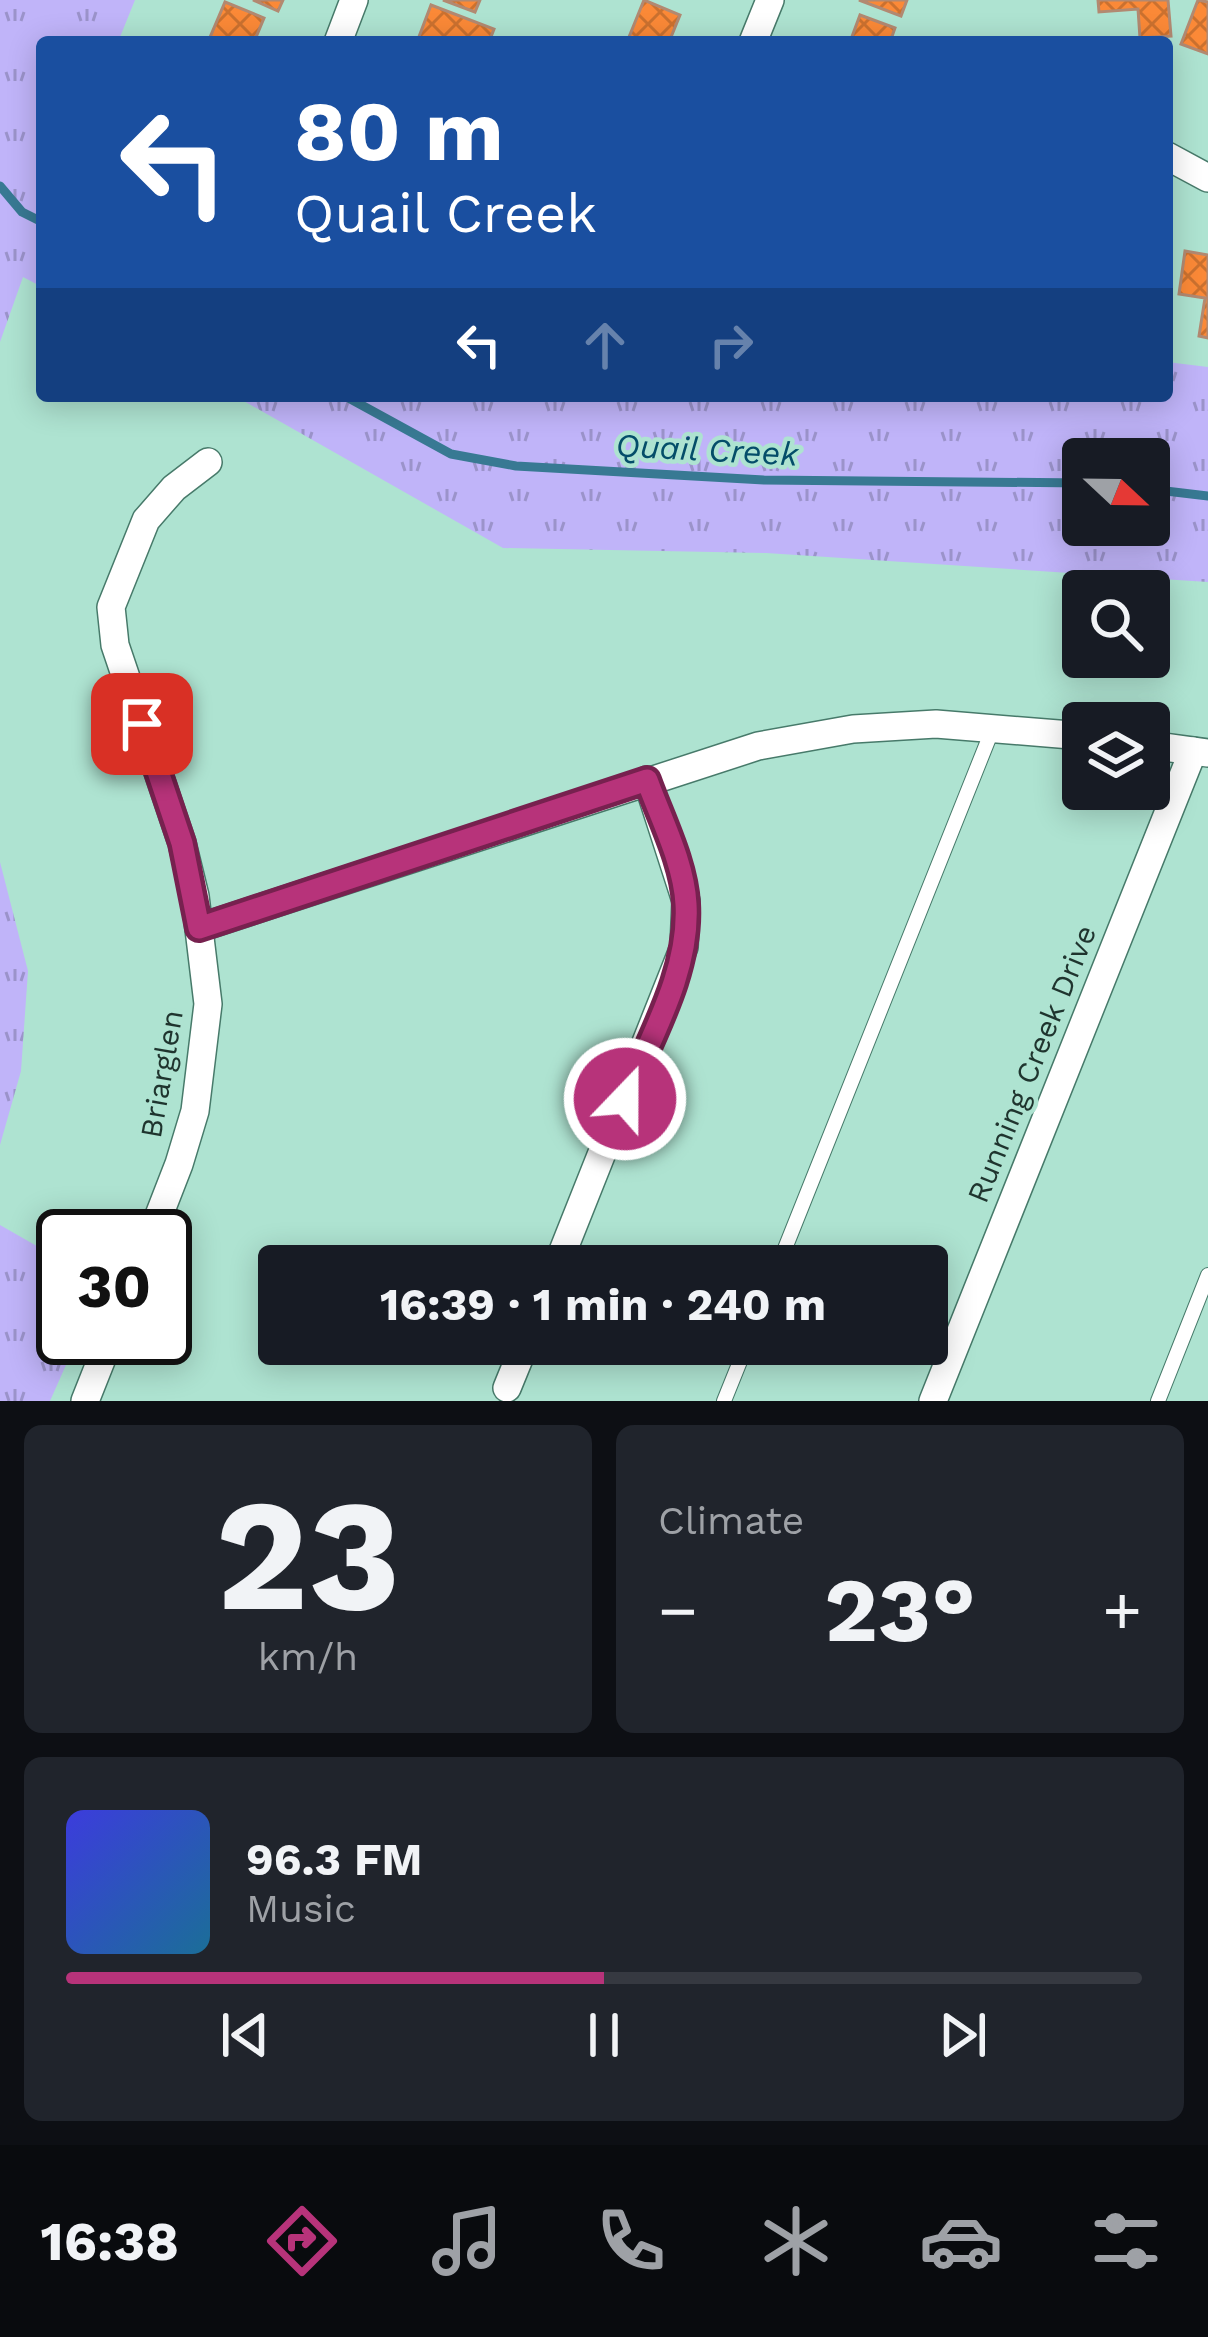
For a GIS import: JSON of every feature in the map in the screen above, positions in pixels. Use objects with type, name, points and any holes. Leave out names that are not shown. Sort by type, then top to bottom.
[{"type":"street","points":[[340,36],[354,0]]},
{"type":"street","points":[[755,36],[770,0]]},
{"type":"street","points":[[1173,159],[1208,178]]},
{"type":"street","name":"Briarglen","points":[[162,1209],[179,1164],[204,1058],[208,1004],[182,843],[115,645],[111,607],[146,520],[174,488],[208,462]]},
{"type":"street","points":[[199,928],[758,746],[853,729],[936,724],[1062,734]]},
{"type":"street","points":[[1170,748],[1200,752]]},
{"type":"street","name":"Running Creek Drive","points":[[933,1401],[1200,752]]},
{"type":"street","points":[[564,1245],[685,946],[686,901],[677,861],[647,780]]},
{"type":"street","points":[[86,1401],[100,1365]]},
{"type":"street","points":[[507,1388],[516,1365]]},
{"type":"lane","points":[[786,1245],[993,728]]},
{"type":"lane","points":[[1158,1401],[1208,1275]]},
{"type":"lane","points":[[724,1401],[739,1365]]},
{"type":"green space","points":[[0,0],[135,0],[120,36],[36,36],[36,284],[23,277],[0,342]]},
{"type":"green space","points":[[1173,363],[1208,367],[1208,582],[1170,580],[1170,570],[1062,572],[766,553],[503,548],[246,402],[1173,402]]},
{"type":"green space","points":[[0,862],[28,971],[21,1071],[0,1145]]},
{"type":"green space","points":[[0,1225],[36,1246],[36,1365],[66,1365],[50,1401],[0,1401]]},
{"type":"building","points":[[253,0],[283,0],[278,11]]},
{"type":"building","points":[[443,0],[480,0],[475,12]]},
{"type":"building","points":[[644,0],[680,15],[671,36],[629,36]]},
{"type":"building","points":[[859,0],[907,0],[901,16]]},
{"type":"building","points":[[1098,0],[1168,0],[1171,36],[1140,36],[1138,9],[1099,12]]},
{"type":"building","points":[[1198,0],[1208,2],[1208,54],[1181,44]]},
{"type":"building","points":[[225,2],[264,18],[256,36],[211,36]]},
{"type":"building","points":[[431,5],[494,29],[491,36],[419,36]]},
{"type":"building","points":[[860,15],[895,28],[892,36],[852,36]]},
{"type":"building","points":[[1185,251],[1208,255],[1208,338],[1199,336],[1205,298],[1179,294]]},
{"type":"waterway","name":"Quail Creek","points":[[0,186],[22,212],[36,219]]},
{"type":"waterway","name":"Quail Creek","points":[[356,402],[451,454],[516,466],[764,480],[1062,483]]},
{"type":"waterway","name":"Quail Creek","points":[[1170,491],[1208,496]]},
{"type":"route","points":[[142,724],[182,843],[199,928],[647,780],[677,861],[686,901],[685,946],[625,1099]]}]
